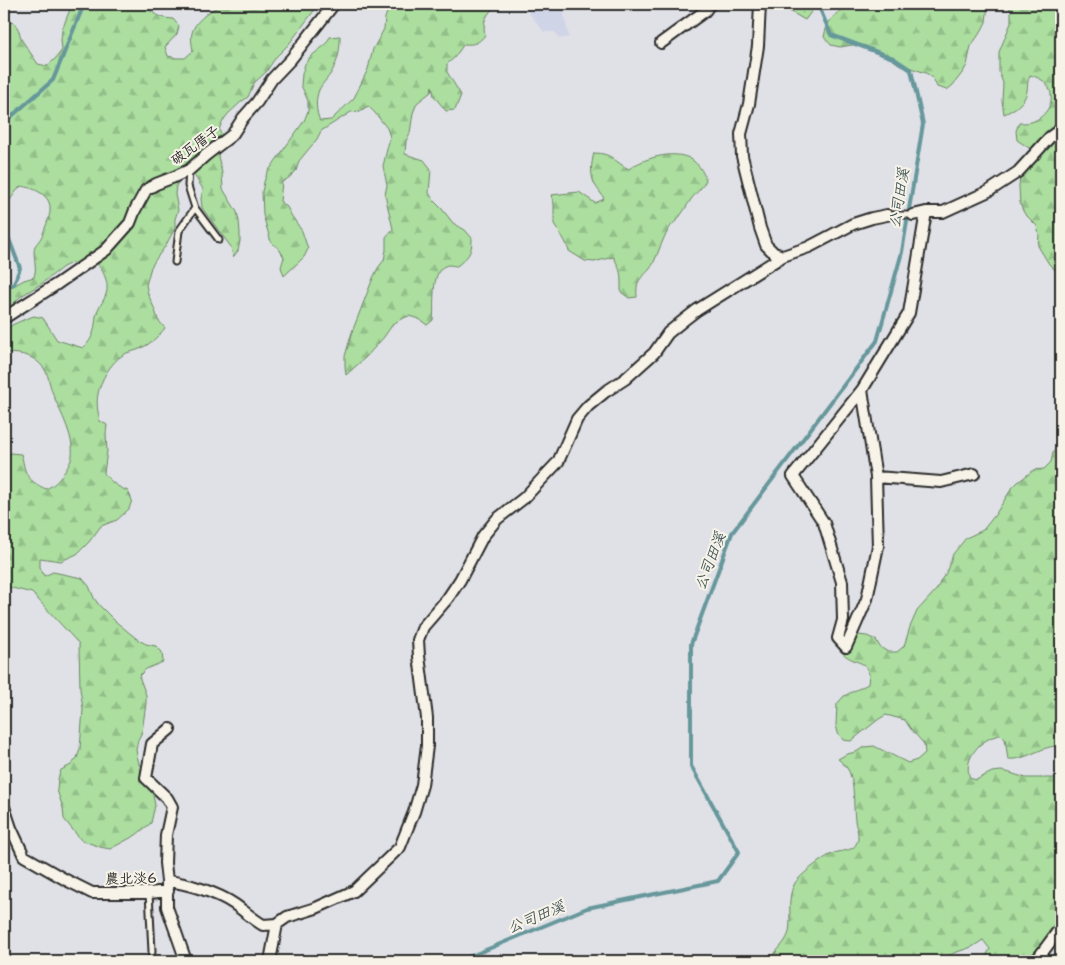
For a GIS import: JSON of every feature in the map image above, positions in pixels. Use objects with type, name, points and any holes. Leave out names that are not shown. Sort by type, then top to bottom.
[{"type":"street","name":"破瓦厝子","points":[[4,318],[106,250],[130,223],[146,190],[189,170],[232,135],[272,79],[292,59],[334,4]]},
{"type":"street","points":[[661,43],[705,11],[710,4]]},
{"type":"street","points":[[760,4],[758,46],[749,104],[741,134],[742,156],[766,245],[774,254],[783,256]]},
{"type":"street","points":[[913,215],[926,212],[942,212],[989,191],[1018,172],[1050,137],[1061,129]]},
{"type":"street","points":[[862,390],[876,477],[878,546],[867,599],[846,647],[838,638],[843,620],[842,582],[824,523],[793,476],[862,390],[909,313],[926,212]]},
{"type":"street","points":[[170,730],[152,744],[146,778],[167,798],[172,807],[166,835],[165,863],[168,886],[179,883],[208,892],[233,903],[263,925],[277,924],[287,918],[316,908],[354,891],[400,847],[414,812],[422,785],[427,746],[427,718],[418,656],[418,640],[423,627],[448,598],[460,580],[483,536],[498,519],[524,498],[558,462],[577,419],[588,406],[625,379],[654,353],[668,333],[684,320],[783,256],[809,247],[853,224],[887,215]]},
{"type":"street","points":[[876,477],[941,482],[974,474]]},
{"type":"street","name":"農北淡6","points":[[4,806],[10,828],[24,856],[66,880],[92,892],[149,893],[168,886],[167,907],[186,961]]},
{"type":"street","points":[[270,961],[277,924]]},
{"type":"street","points":[[1036,961],[1061,927]]},
{"type":"lane","points":[[189,170],[188,186],[195,208],[219,240]]},
{"type":"lane","points":[[175,262],[179,231],[195,208]]},
{"type":"lane","points":[[887,215],[913,215]]},
{"type":"lane","points":[[149,893],[151,961]]},
{"type":"shaded area","points":[[524,4],[578,4],[568,7],[564,14],[569,37],[559,39],[555,32],[544,32],[525,8]]},
{"type":"green space","points":[[72,4],[140,4],[155,14],[173,19],[179,26],[177,34],[165,47],[168,56],[185,58],[193,51],[192,35],[195,26],[206,14],[224,4],[319,4],[266,72],[254,83],[248,97],[228,114],[219,130],[223,137],[218,156],[223,189],[237,212],[239,221],[240,241],[238,251],[233,257],[231,247],[202,208],[203,189],[194,175],[187,170],[176,186],[175,194],[178,210],[175,228],[151,267],[146,285],[158,320],[165,328],[145,346],[126,353],[119,358],[110,367],[101,383],[97,404],[100,421],[107,425],[107,451],[104,473],[114,484],[128,491],[132,500],[129,509],[117,520],[101,526],[77,554],[61,561],[40,558],[40,567],[44,576],[53,572],[82,578],[89,586],[99,605],[115,621],[137,639],[146,644],[156,646],[162,652],[163,662],[146,669],[139,676],[146,695],[146,703],[142,732],[136,750],[140,769],[147,777],[153,795],[155,805],[151,823],[136,835],[110,849],[81,840],[64,819],[63,808],[57,790],[61,770],[71,765],[77,758],[80,749],[83,709],[80,689],[79,644],[32,593],[4,586],[4,460],[10,453],[21,454],[28,477],[46,489],[56,483],[68,466],[71,460],[72,444],[44,369],[29,356],[4,352],[4,333],[12,325],[34,316],[43,318],[57,340],[83,348],[93,334],[96,316],[107,289],[105,276],[97,263],[89,265],[71,263],[21,296],[4,312],[4,291],[24,280],[34,277],[34,248],[42,236],[48,220],[50,205],[41,193],[21,186],[4,207],[4,21],[15,23],[21,39],[38,64],[47,66],[62,50],[62,30]]},
{"type":"green space","points":[[390,4],[497,4],[486,18],[484,25],[485,35],[483,38],[476,43],[464,44],[447,64],[447,72],[461,95],[455,110],[446,111],[434,96],[432,86],[431,92],[417,103],[413,113],[410,133],[406,141],[405,154],[424,160],[431,169],[429,193],[434,201],[453,223],[465,230],[472,238],[472,243],[469,254],[464,260],[457,266],[445,266],[437,275],[434,290],[433,320],[427,325],[419,319],[409,316],[393,324],[366,357],[346,375],[345,356],[352,332],[373,278],[384,260],[386,237],[393,229],[385,195],[387,185],[383,166],[390,137],[387,128],[368,106],[360,111],[351,112],[321,131],[317,139],[299,161],[296,171],[282,182],[280,201],[287,207],[302,231],[308,249],[304,257],[284,276],[281,267],[284,257],[271,242],[263,215],[262,192],[267,173],[304,121],[308,111],[308,101],[301,85],[305,64],[310,57],[325,45],[330,37],[340,36],[336,64],[320,87],[317,98],[317,110],[320,121],[331,120],[354,98],[368,69],[373,49],[384,29],[385,18]]},
{"type":"green space","points":[[777,4],[814,4],[814,8],[805,20]]},
{"type":"green space","points":[[848,4],[988,4],[986,22],[971,46],[967,65],[953,85],[947,90],[937,87],[933,78],[926,73],[899,64],[866,46],[858,44],[840,47],[831,45],[824,37],[827,27],[834,16]]},
{"type":"green space","points":[[1008,4],[1061,4],[1061,325],[1058,308],[1060,299],[1059,280],[1056,271],[1049,264],[1038,246],[1039,235],[1037,226],[1024,213],[1020,204],[1019,186],[1022,168],[1032,150],[1017,140],[1016,131],[1019,123],[1036,120],[1046,112],[1051,102],[1051,96],[1050,90],[1045,83],[1039,78],[1030,75],[1024,99],[1015,108],[1004,114],[1002,101],[1003,83],[999,72],[999,52],[1011,23],[1011,11]]},
{"type":"green space","points":[[594,153],[609,156],[629,169],[658,156],[682,156],[689,158],[698,165],[706,180],[662,241],[653,264],[639,281],[637,297],[629,298],[621,292],[621,278],[613,257],[594,262],[585,261],[569,251],[554,224],[554,204],[551,195],[579,192],[595,203],[604,199],[592,177]]},
{"type":"green space","points":[[1061,439],[1061,749],[1056,746],[1050,747],[1020,758],[1008,759],[1005,739],[1001,735],[987,740],[975,750],[971,756],[968,770],[970,778],[976,780],[992,772],[1001,771],[1026,778],[1061,778],[1061,938],[1034,961],[983,961],[990,949],[983,940],[940,961],[770,961],[789,932],[790,901],[795,883],[807,871],[825,858],[834,853],[853,848],[857,842],[858,833],[855,822],[852,780],[848,770],[838,759],[864,747],[874,746],[908,763],[917,760],[925,753],[924,744],[905,720],[886,715],[851,741],[843,740],[838,733],[836,725],[837,704],[844,696],[868,684],[869,674],[865,665],[842,653],[833,637],[841,631],[850,631],[876,640],[880,647],[888,652],[897,652],[904,646],[917,611],[937,589],[946,573],[953,554],[966,538],[983,530],[1018,482],[1034,470],[1044,469],[1051,462],[1053,453]]},
{"type":"waterway","name":"公司田溪","points":[[4,123],[53,80],[84,4]]},
{"type":"waterway","name":"公司田溪","points":[[459,961],[587,908],[718,881],[739,852],[691,766],[691,644],[732,533],[877,341],[902,252],[923,124],[911,70],[893,58],[831,35],[820,9],[820,4]]},
{"type":"waterway","name":"公司田溪","points":[[4,226],[20,268],[14,284],[4,288]]}]
